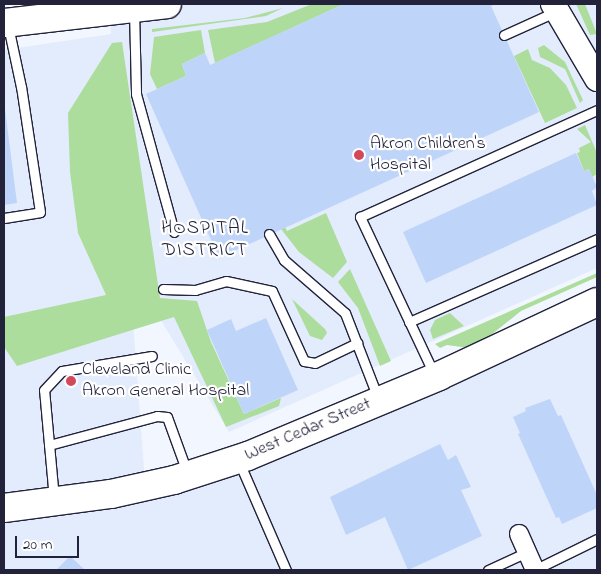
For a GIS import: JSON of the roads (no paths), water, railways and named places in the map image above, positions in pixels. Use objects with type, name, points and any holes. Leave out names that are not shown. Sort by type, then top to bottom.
[{"type":"main road","points":[[5,23],[167,4]]},
{"type":"main road","points":[[555,7],[594,64]]},
{"type":"main road","name":"West Cedar Street","points":[[4,508],[111,494],[188,476],[238,460],[435,377],[597,302]]},
{"type":"street","points":[[519,534],[534,570]]},
{"type":"lane","points":[[504,35],[555,7]]},
{"type":"lane","points":[[134,9],[136,94],[174,232]]},
{"type":"lane","points":[[4,218],[40,212],[21,87],[5,23]]},
{"type":"lane","points":[[435,377],[360,217],[597,110]]},
{"type":"lane","points":[[269,234],[284,260],[344,313],[379,400]]},
{"type":"lane","points":[[409,322],[597,239]]},
{"type":"lane","points":[[163,289],[195,290],[226,281],[272,291],[304,361],[315,363],[358,344]]},
{"type":"lane","points":[[54,501],[44,390],[62,370],[152,356]]},
{"type":"lane","points":[[49,445],[157,416],[167,418],[188,476]]},
{"type":"lane","points":[[238,460],[286,570]]},
{"type":"lane","points":[[534,570],[597,539]]},
{"type":"lane","points":[[488,570],[527,552]]},
{"type":"place","name":"Akron Children's Hospital","points":[[359,155]]},
{"type":"place","name":"Cleveland Clinic Akron General Hospital","points":[[71,381]]},
{"type":"district","name":"HOSPITAL DISTRICT","points":[[205,240]]}]
